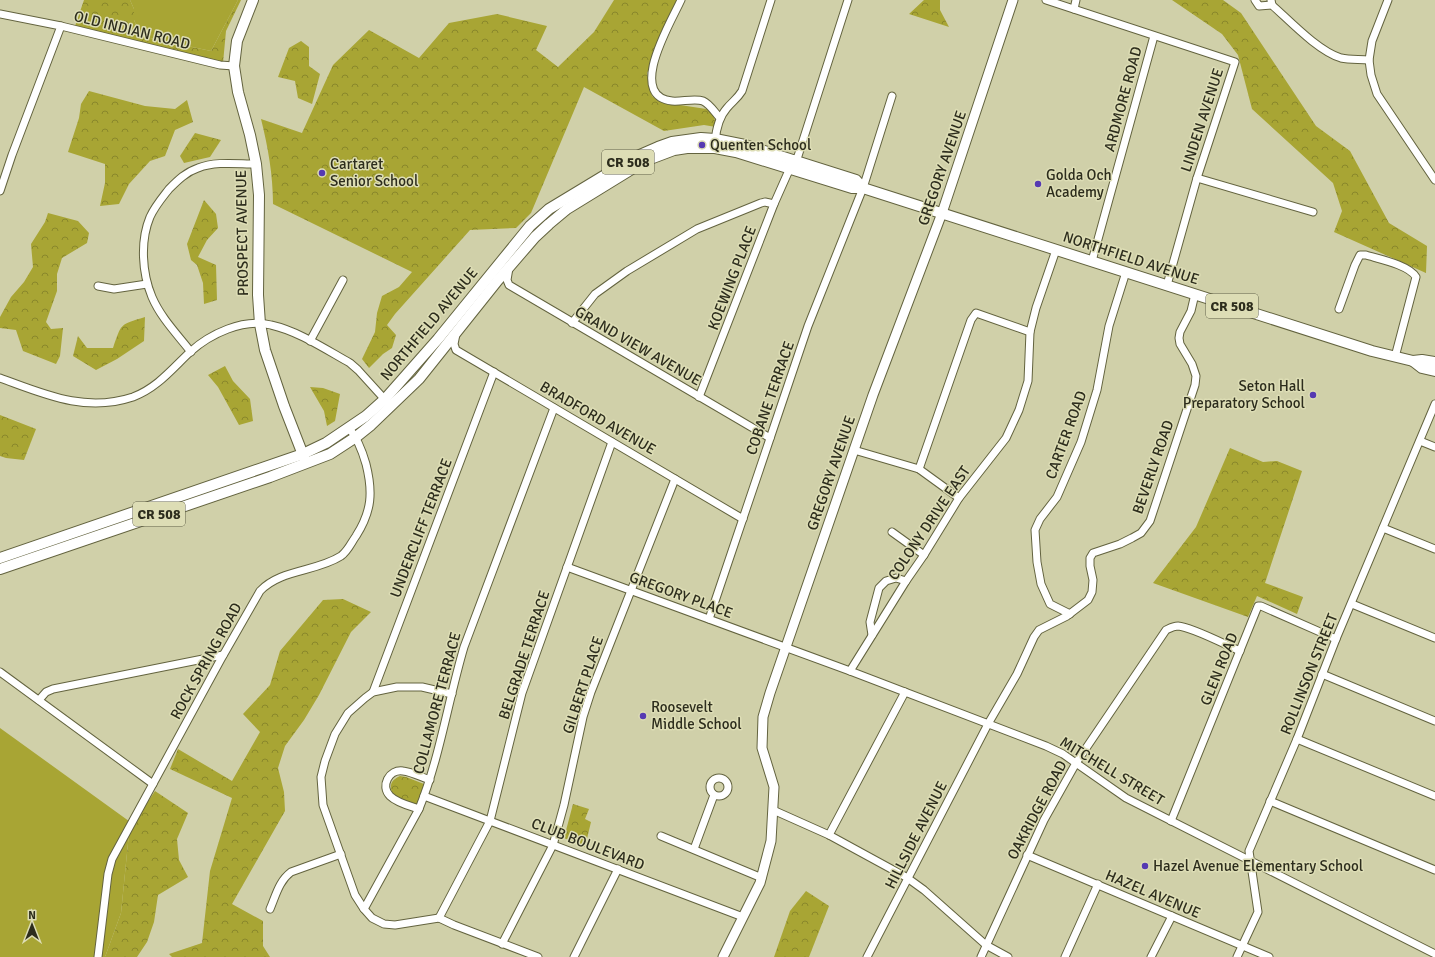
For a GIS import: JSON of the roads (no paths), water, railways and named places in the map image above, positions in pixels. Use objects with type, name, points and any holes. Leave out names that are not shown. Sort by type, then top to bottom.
[{"type":"main road","name":"PROSPECT AVENUE","points":[[253,0],[237,41],[234,55],[234,66],[238,92],[250,135],[256,164],[259,195],[258,295],[260,324],[265,350],[284,406],[307,464]]},
{"type":"main road","name":"GREGORY AVENUE","points":[[723,957],[762,878],[771,841],[774,787],[762,748],[763,717],[770,693],[875,388],[942,213],[1013,0]]},
{"type":"main road","name":"NORTHFIELD AVENUE","points":[[442,342],[456,332],[530,226],[549,209],[635,157],[672,142],[687,140],[745,145],[792,165],[856,180],[863,188],[1364,349],[1414,361],[1422,360],[1435,362]]},
{"type":"main road","name":"NORTHFIELD AVENUE","points":[[0,569],[307,464],[330,454],[356,437],[442,342],[495,277],[509,267],[535,237],[567,209],[645,162],[674,150],[715,143]]},
{"type":"main road","name":"NORTHFIELD AVENUE","points":[[1414,361],[1422,368],[1435,371]]},
{"type":"main road","name":"NORTHFIELD AVENUE","points":[[0,558],[303,454],[326,443],[388,403]]},
{"type":"main road","points":[[34,546],[37,556]]},
{"type":"street","points":[[681,0],[657,52],[651,76],[653,89],[656,95],[674,102],[702,101],[709,105],[720,118]]},
{"type":"street","points":[[715,143],[720,118],[728,107],[736,101],[742,91],[772,0]]},
{"type":"street","name":"KOEWING PLACE","points":[[699,397],[774,204],[792,165],[798,156],[848,0]]},
{"type":"street","name":"LINDEN AVENUE","points":[[1046,0],[1235,62],[1197,178],[1167,285]]},
{"type":"street","points":[[1074,9],[1076,0]]},
{"type":"street","points":[[1255,0],[1260,6],[1272,2],[1314,42],[1330,54],[1341,58],[1369,60]]},
{"type":"street","points":[[1388,0],[1372,41],[1369,60],[1371,75],[1377,94],[1434,175]]},
{"type":"street","name":"OLD INDIAN ROAD","points":[[0,14],[61,26],[220,65],[234,66]]},
{"type":"street","points":[[0,188],[61,26]]},
{"type":"street","name":"ARDMORE ROAD","points":[[1092,261],[1154,36]]},
{"type":"street","name":"COBANE TERRACE","points":[[709,619],[808,326],[863,188],[892,96]]},
{"type":"street","points":[[191,352],[159,311],[147,284],[144,258],[145,235],[152,213],[164,195],[181,177],[197,168],[224,164],[256,164]]},
{"type":"street","points":[[1197,178],[1313,212]]},
{"type":"street","points":[[572,323],[595,294],[627,271],[697,229],[761,203],[766,202],[774,204]]},
{"type":"street","name":"COLONY DRIVE EAST","points":[[850,671],[959,498],[1006,438],[1019,410],[1028,381],[1030,332],[1036,308],[1056,250]]},
{"type":"street","points":[[1338,309],[1360,255],[1366,255],[1413,272],[1416,277],[1395,357]]},
{"type":"street","name":"GRAND VIEW AVENUE","points":[[509,267],[507,280],[509,285],[770,438]]},
{"type":"street","name":"CARTER ROAD","points":[[1070,614],[1050,604],[1041,584],[1037,562],[1035,530],[1040,519],[1057,497],[1081,442],[1097,390],[1109,326],[1126,272]]},
{"type":"street","points":[[310,341],[343,280]]},
{"type":"street","points":[[98,286],[114,289],[147,284]]},
{"type":"street","name":"BEVERLY ROAD","points":[[988,724],[1017,674],[1034,637],[1039,630],[1070,614],[1088,600],[1092,592],[1093,580],[1090,558],[1093,553],[1120,544],[1141,533],[1154,513],[1195,385],[1195,370],[1180,344],[1179,338],[1180,332],[1191,311],[1195,294]]},
{"type":"street","points":[[920,469],[971,320],[976,314],[1030,332]]},
{"type":"street","points":[[0,378],[63,400],[89,403],[106,402],[132,397],[144,392],[164,378],[191,352],[210,337],[245,324],[270,324],[310,341],[355,366],[388,403]]},
{"type":"street","name":"BRADFORD AVENUE","points":[[456,332],[454,344],[456,350],[743,519]]},
{"type":"street","name":"UNDERCLIFF TERRACE","points":[[373,692],[494,372]]},
{"type":"street","name":"ROLLINSON STREET","points":[[1237,957],[1258,912],[1249,851],[1297,739],[1336,639],[1435,404]]},
{"type":"street","name":"COLLAMORE TERRACE","points":[[364,909],[419,809],[424,796],[430,780],[464,647],[554,408]]},
{"type":"street","name":"ROCK SPRING ROAD","points":[[98,957],[108,874],[112,859],[260,591],[267,584],[278,579],[341,556],[347,550],[361,528],[368,509],[371,489],[362,449],[356,437],[349,428]]},
{"type":"street","points":[[1420,440],[1435,447]]},
{"type":"street","name":"BELGRADE TERRACE","points":[[439,918],[490,820],[522,693],[612,442]]},
{"type":"street","points":[[854,450],[920,469],[959,498]]},
{"type":"street","name":"GILBERT PLACE","points":[[502,944],[553,845],[564,804],[583,717],[591,692],[675,479]]},
{"type":"street","points":[[1383,528],[1435,550]]},
{"type":"street","points":[[892,532],[924,555]]},
{"type":"street","name":"GREGORY PLACE","points":[[567,567],[786,648]]},
{"type":"street","points":[[872,635],[870,622],[879,588],[886,581],[896,578],[906,581]]},
{"type":"street","points":[[1352,604],[1435,638]]},
{"type":"street","name":"GLEN ROAD","points":[[1171,820],[1258,606],[1336,639]]},
{"type":"street","name":"OAKRIDGE ROAD","points":[[981,957],[1044,820],[1076,763],[1166,630],[1171,627],[1179,626],[1193,630],[1240,651]]},
{"type":"street","name":"MITCHELL STREET","points":[[786,648],[905,692],[1063,754],[1126,798],[1435,954]]},
{"type":"street","points":[[39,700],[46,692],[53,689],[223,656]]},
{"type":"street","points":[[0,672],[153,784]]},
{"type":"street","points":[[1322,674],[1435,721]]},
{"type":"street","points":[[452,694],[432,689],[408,686],[397,687],[373,692],[348,713],[335,734],[325,761],[321,777],[323,805],[355,894],[364,909],[372,918],[384,924],[395,925],[439,918],[454,926],[538,957]]},
{"type":"street","points":[[829,835],[905,692]]},
{"type":"street","name":"HILLSIDE AVENUE","points":[[867,957],[988,724]]},
{"type":"street","points":[[1297,739],[1435,796]]},
{"type":"street","points":[[419,809],[390,796],[386,788],[388,779],[394,773],[403,771],[430,780]]},
{"type":"street","points":[[694,849],[714,795]]},
{"type":"street","name":"CLUB BOULEVARD","points":[[424,796],[743,917]]},
{"type":"street","points":[[1270,801],[1435,870]]},
{"type":"street","points":[[773,810],[829,835],[891,868],[924,890],[986,946],[1008,957]]},
{"type":"street","points":[[661,836],[762,878]]},
{"type":"street","points":[[270,909],[279,885],[285,876],[291,872],[341,854]]},
{"type":"street","name":"HAZEL AVENUE","points":[[1027,855],[1269,957]]},
{"type":"street","points":[[574,957],[618,869]]},
{"type":"street","points":[[1065,957],[1098,884]]},
{"type":"street","points":[[1151,957],[1172,916]]},
{"type":"place","name":"Quenten School","points":[[702,145]]},
{"type":"place","name":"Cartaret Senior School","points":[[322,173]]},
{"type":"place","name":"Golda Och Academy","points":[[1038,184]]},
{"type":"place","name":"Seton Hall Preparatory School","points":[[1313,395]]},
{"type":"place","name":"Roosevelt Middle School","points":[[643,716]]},
{"type":"place","name":"Hazel Avenue Elementary School","points":[[1145,866]]}]
